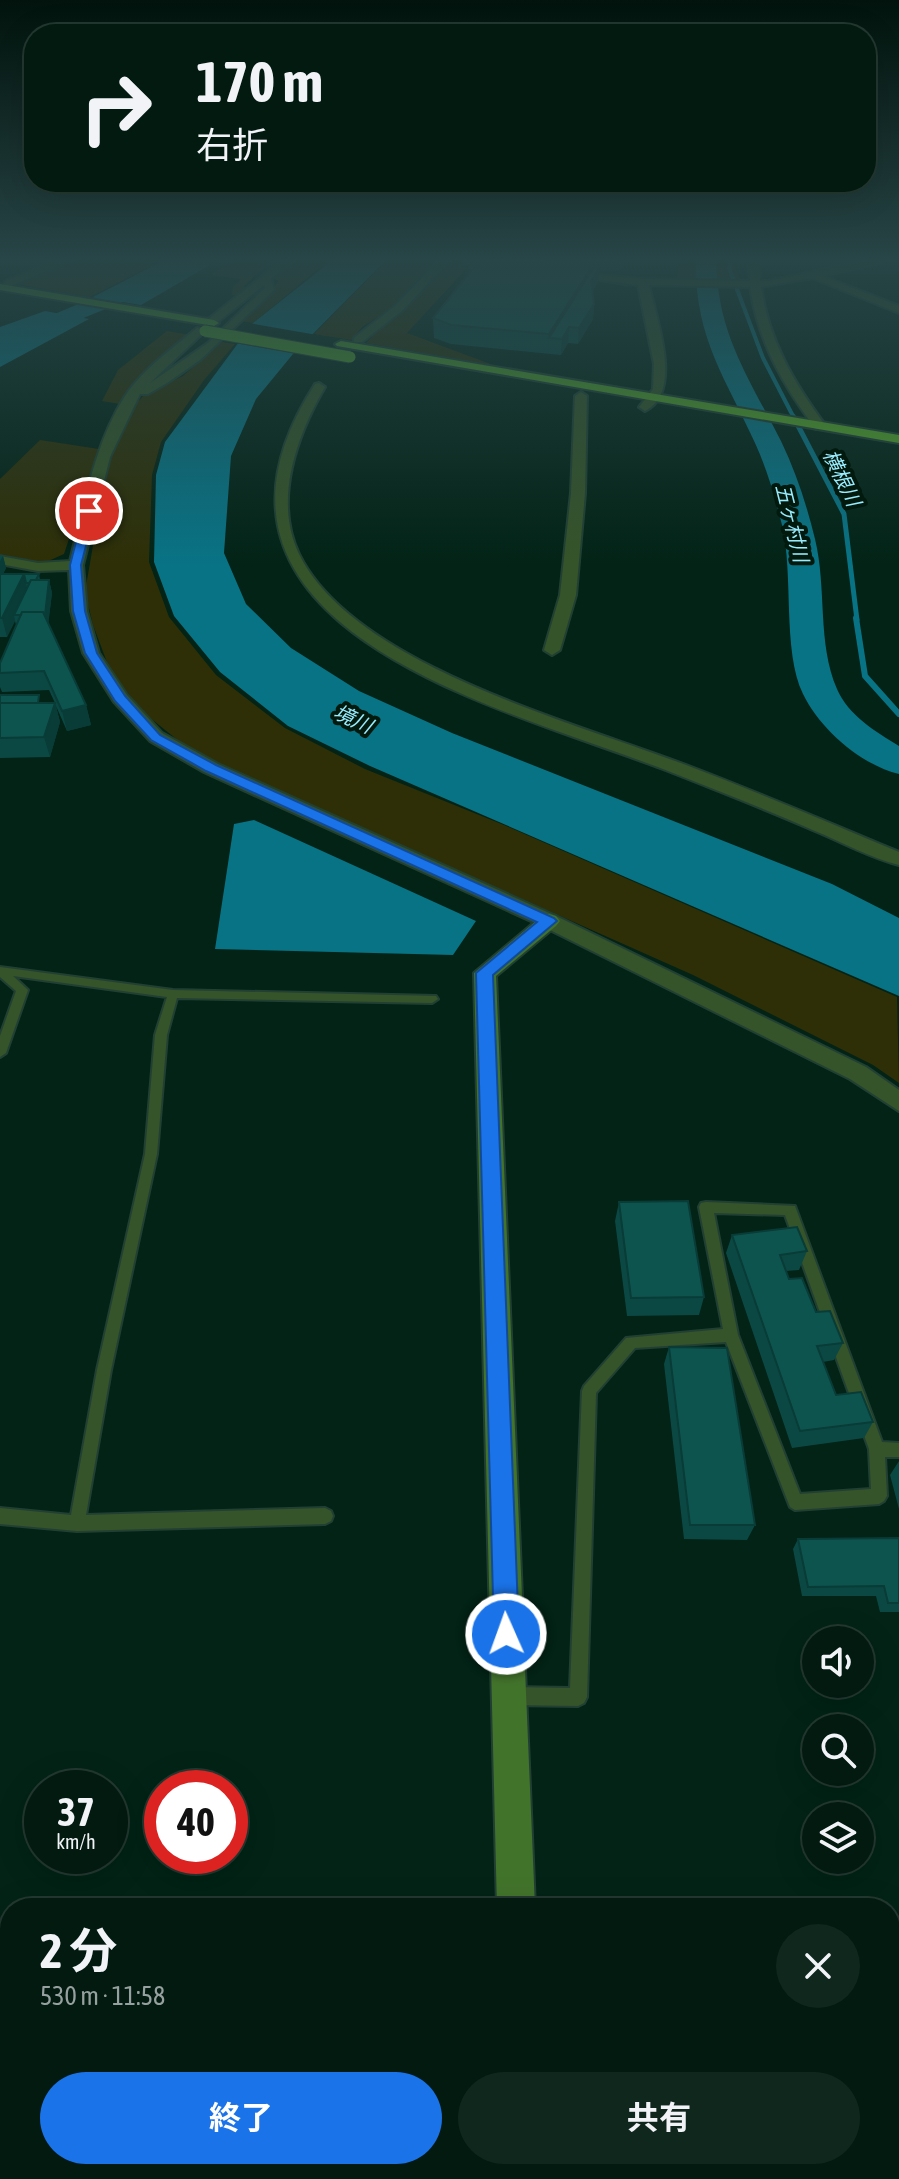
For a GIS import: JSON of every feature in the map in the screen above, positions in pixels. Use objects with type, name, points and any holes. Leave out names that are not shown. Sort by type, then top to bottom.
[{"type":"highway","points":[[372,361],[581,396],[648,402]]},
{"type":"highway","points":[[429,361],[733,417],[899,439]]},
{"type":"highway","points":[[818,429],[899,452]]},
{"type":"street","points":[[165,361],[131,397],[103,457],[76,565],[79,611],[91,653],[120,698],[156,737],[211,768],[549,921],[858,1073],[899,1102]]},
{"type":"street","points":[[131,397],[177,375],[194,361]]},
{"type":"street","points":[[648,402],[659,389],[659,361]]},
{"type":"street","points":[[780,361],[818,429]]},
{"type":"street","points":[[319,387],[302,414],[281,482],[284,527],[302,573],[337,611],[421,667],[471,691],[739,791],[899,859]]},
{"type":"street","points":[[552,650],[568,595],[578,493],[581,396]]},
{"type":"street","points":[[0,560],[38,567],[76,565]]},
{"type":"street","points":[[516,1898],[485,973],[549,921]]},
{"type":"lane","points":[[0,971],[173,994],[432,999]]},
{"type":"lane","points":[[0,971],[22,990],[0,1053]]},
{"type":"lane","points":[[77,1523],[104,1370],[151,1154],[161,1035],[173,994]]},
{"type":"lane","points":[[706,1207],[790,1210],[877,1449],[879,1496],[795,1502],[731,1335],[706,1207]]},
{"type":"lane","points":[[508,1696],[578,1697],[589,1391],[631,1342],[731,1335]]},
{"type":"lane","points":[[877,1449],[899,1450]]},
{"type":"lane","points":[[0,1516],[77,1523],[325,1516]]},
{"type":"shaded area","points":[[130,361],[158,361],[139,376],[120,404],[102,401],[118,370]]},
{"type":"shaded area","points":[[201,361],[221,361],[161,442],[152,475],[149,562],[169,617],[216,675],[285,728],[365,769],[504,825],[897,997],[899,1083],[873,1065],[693,975],[238,773],[180,742],[139,709],[108,665],[85,592],[112,454],[134,406],[145,394],[183,376]]},
{"type":"shaded area","points":[[40,440],[99,449],[64,554],[44,563],[0,554],[0,479]]},
{"type":"water","name":"境川","points":[[225,361],[288,361],[256,399],[231,456],[224,553],[246,604],[291,648],[359,691],[452,733],[832,884],[899,918],[899,996],[370,766],[288,726],[220,672],[174,616],[154,562],[156,475],[165,442]]},
{"type":"water","points":[[254,820],[476,921],[453,955],[215,949],[234,824]]},
{"type":"building","points":[[0,574],[24,574],[2,618],[0,618]]},
{"type":"building","points":[[24,574],[39,574],[36,580],[26,583]]},
{"type":"building","points":[[31,580],[49,580],[45,615],[43,612],[22,612],[21,615],[14,615]]},
{"type":"building","points":[[22,612],[43,612],[86,705],[62,711],[44,671],[0,673],[0,663]]},
{"type":"building","points":[[0,695],[39,695],[38,703],[0,703]]},
{"type":"building","points":[[0,703],[55,703],[44,737],[0,738]]},
{"type":"building","points":[[688,1201],[704,1297],[631,1298],[619,1202]]},
{"type":"building","points":[[797,1227],[807,1251],[780,1255],[789,1279],[802,1278],[816,1312],[830,1311],[843,1343],[817,1346],[836,1395],[861,1392],[873,1422],[800,1431],[732,1235]]},
{"type":"building","points":[[669,1347],[727,1348],[755,1525],[690,1525]]},
{"type":"building","points":[[899,1538],[899,1603],[888,1603],[884,1586],[808,1587],[798,1539]]},
{"type":"waterway","name":"五ヶ村川","points":[[727,361],[773,453],[797,527],[806,569],[811,657],[819,690],[843,723],[899,763]]},
{"type":"waterway","name":"横根川","points":[[764,361],[794,418]]},
{"type":"waterway","name":"横根川","points":[[793,416],[844,514],[857,620]]},
{"type":"waterway","name":"横根川","points":[[856,618],[865,676],[899,714]]},
{"type":"route","points":[[89,511],[76,565],[79,611],[91,653],[120,698],[156,737],[211,768],[549,921],[485,973],[506,1634]]}]
